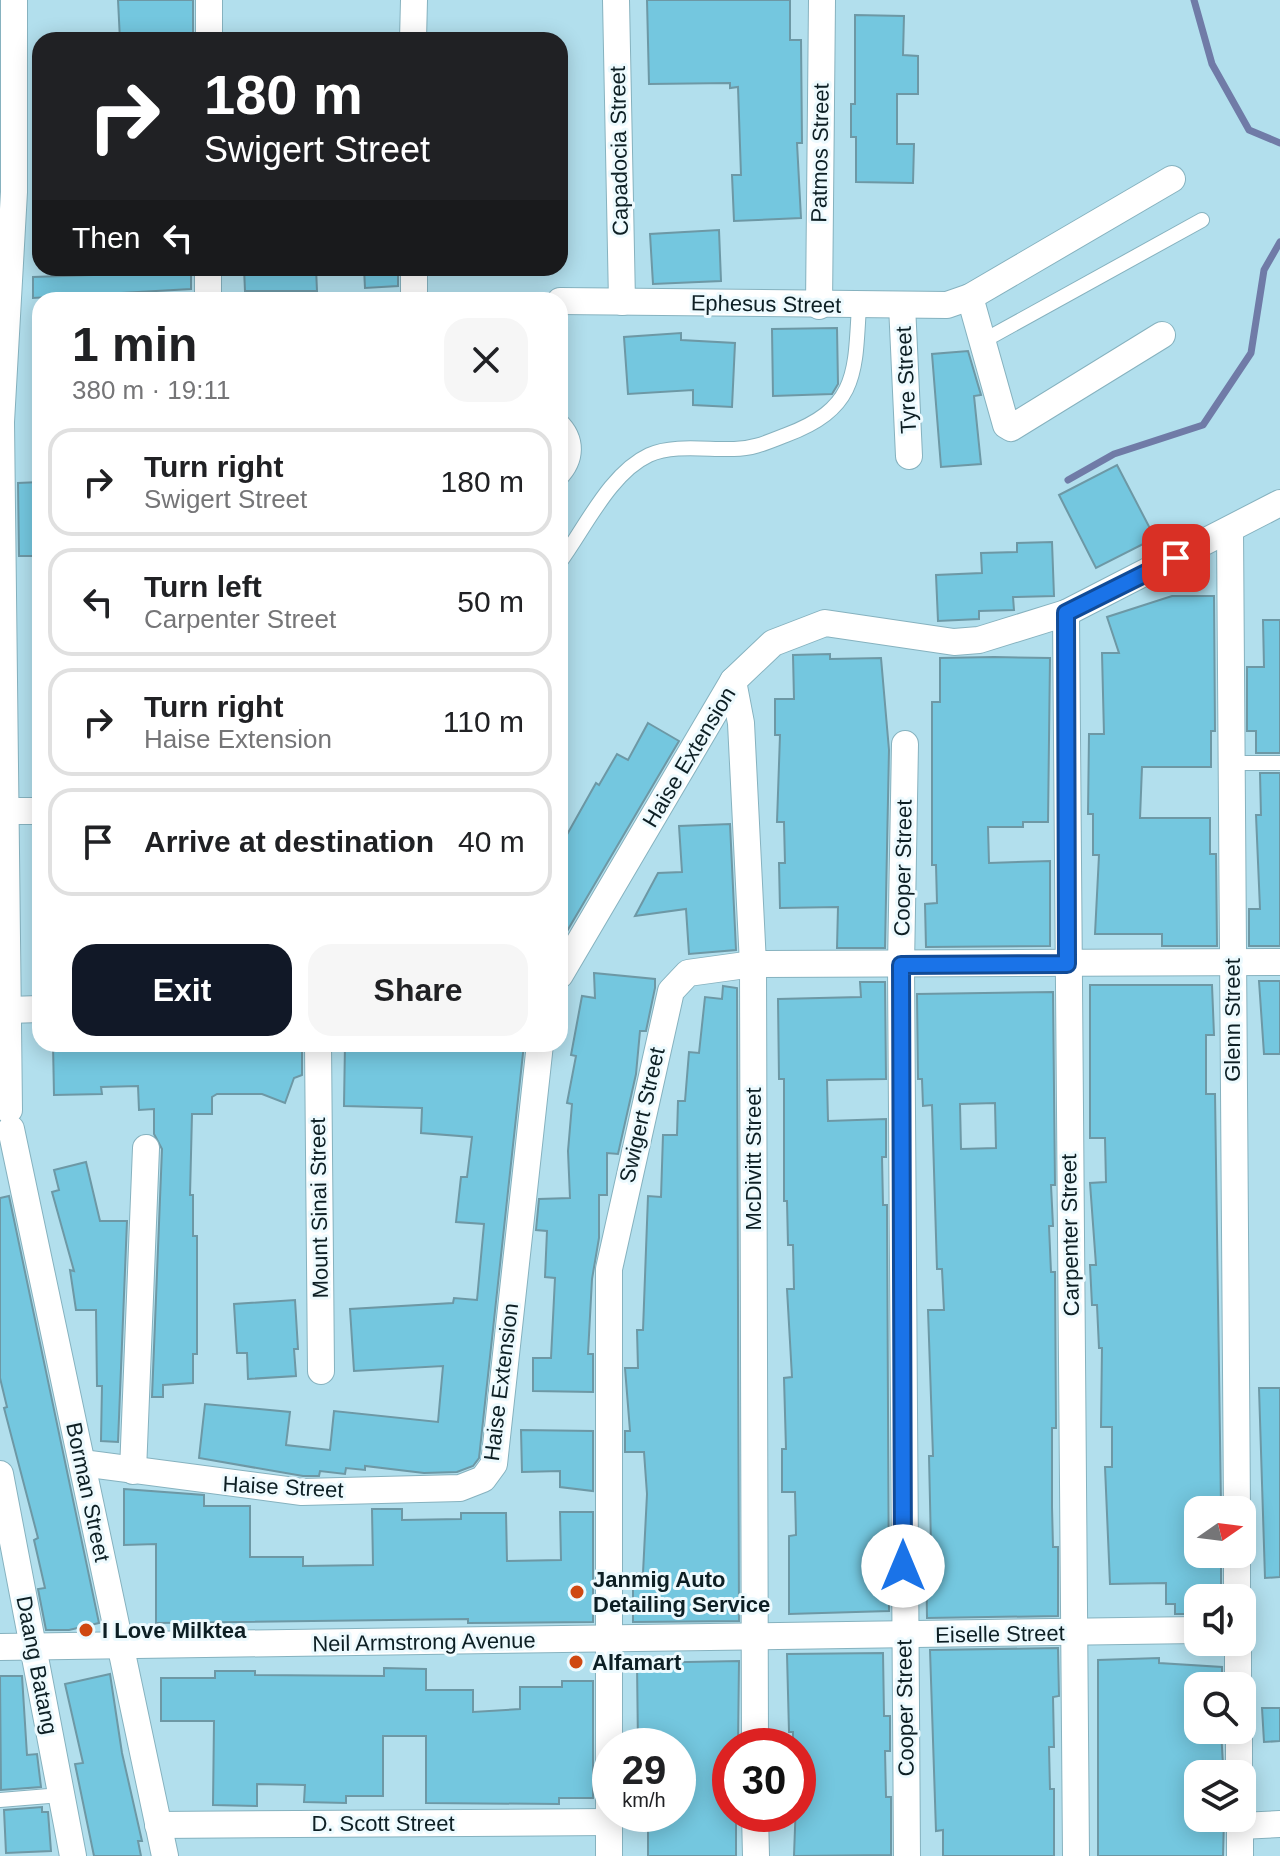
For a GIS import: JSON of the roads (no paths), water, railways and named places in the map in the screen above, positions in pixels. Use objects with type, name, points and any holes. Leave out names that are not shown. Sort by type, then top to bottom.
[{"type":"street","name":"Borman Street","points":[[14,0],[7,43],[7,191],[0,422],[10,1119],[165,1856]]},
{"type":"street","points":[[209,0],[209,32]]},
{"type":"street","points":[[413,32],[414,0]]},
{"type":"street","name":"Capadocia Street","points":[[616,0],[622,302]]},
{"type":"street","name":"Patmos Street","points":[[819,306],[822,0]]},
{"type":"street","name":"Ephesus Street","points":[[568,301],[947,305],[970,297],[1172,179]]},
{"type":"street","points":[[970,297],[1006,425],[1011,428],[1162,335]]},
{"type":"street","name":"Tyre Street","points":[[902,305],[909,456]]},
{"type":"street","name":"Haise Extension","points":[[568,961],[733,681],[773,643],[825,623],[954,642],[979,640],[1066,613],[1280,503]]},
{"type":"street","name":"Glenn Street","points":[[1230,531],[1237,1496]]},
{"type":"street","name":"Carpenter Street","points":[[1066,613],[1076,1856]]},
{"type":"street","name":"McDivitt Street","points":[[733,681],[741,723],[753,964],[753,1638]]},
{"type":"street","name":"Cooper Street","points":[[905,744],[901,965],[907,1856]]},
{"type":"street","points":[[4,811],[32,811]]},
{"type":"street","name":"Swigert Street","points":[[609,1728],[607,1353],[612,1243],[671,991],[688,973],[753,964],[1280,962]]},
{"type":"street","points":[[9,1010],[32,1009]]},
{"type":"street","name":"Mount Sinai Street","points":[[318,1052],[321,1371]]},
{"type":"street","name":"Haise Extension","points":[[483,1479],[494,1464],[539,1052]]},
{"type":"street","points":[[133,1471],[146,1148]]},
{"type":"street","name":"Haise Street","points":[[82,1463],[302,1492],[460,1488],[483,1479]]},
{"type":"street","name":"Daang Batang","points":[[0,1474],[73,1856]]},
{"type":"street","name":"Eiselle Street","points":[[753,1638],[1184,1630]]},
{"type":"street","points":[[753,1638],[755,1728]]},
{"type":"street","name":"Neil Armstrong Avenue","points":[[0,1647],[753,1638]]},
{"type":"street","name":"D. Scott Street","points":[[158,1825],[592,1822]]},
{"type":"street","points":[[1256,1823],[1280,1824]]},
{"type":"street","name":"Swigert Street","points":[[608,1832],[609,1856]]},
{"type":"street","points":[[755,1832],[756,1856]]},
{"type":"street","points":[[1240,1832],[1240,1856]]},
{"type":"lane","points":[[983,341],[1202,220]]},
{"type":"lane","points":[[568,551],[617,483],[635,463],[652,454],[675,450],[749,449],[807,428],[829,414],[850,384],[856,365],[859,305]]},
{"type":"lane","points":[[568,430],[573,437],[574,449],[573,461],[568,468]]},
{"type":"lane","points":[[1231,763],[1280,763]]},
{"type":"lane","points":[[0,1800],[61,1795]]},
{"type":"waterway","points":[[1194,0],[1212,64],[1249,130],[1280,143]]},
{"type":"waterway","points":[[1068,480],[1114,454],[1203,425],[1251,353],[1264,270],[1280,242]]},
{"type":"place","name":"Janmig Auto Detailing Service","points":[[577,1592]]},
{"type":"place","name":"I Love Milktea","points":[[86,1630]]},
{"type":"place","name":"Alfamart","points":[[576,1662]]}]
